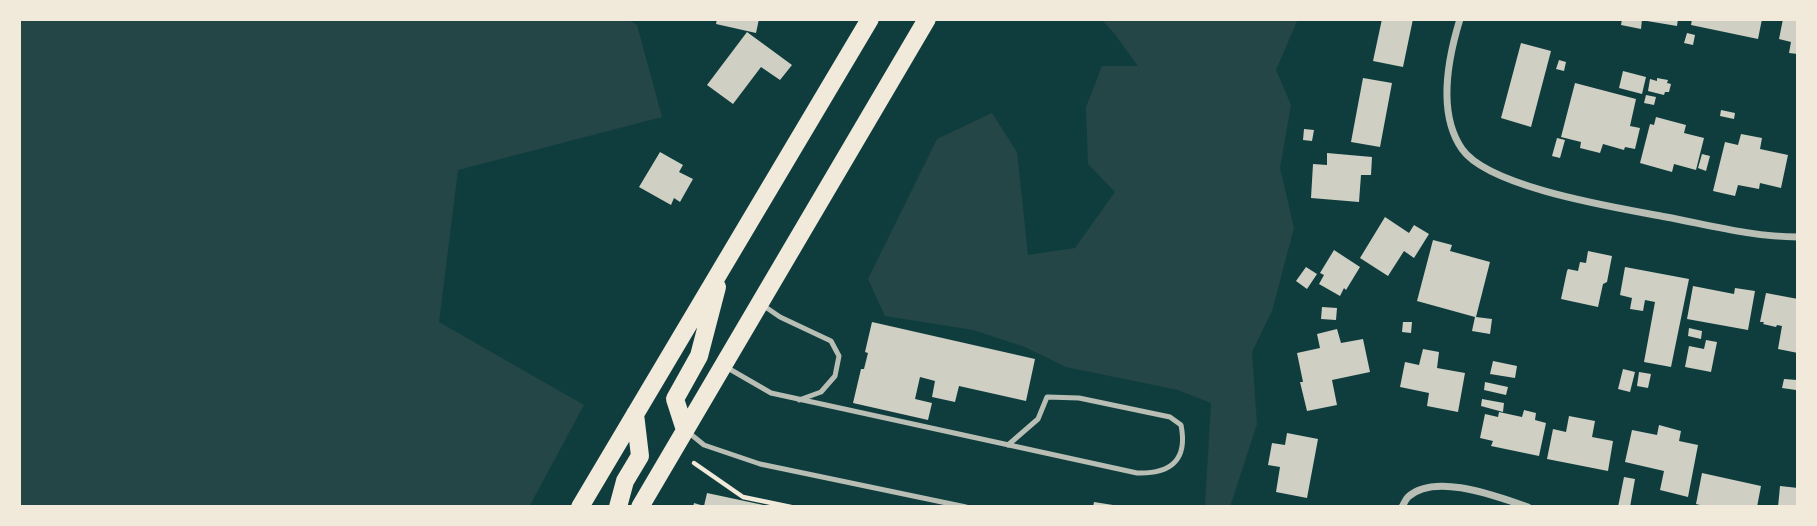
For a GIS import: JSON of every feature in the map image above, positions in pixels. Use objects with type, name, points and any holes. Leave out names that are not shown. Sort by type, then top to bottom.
[{"type":"main road","points":[[580,507],[870,19]]},
{"type":"main road","points":[[640,507],[927,19]]},
{"type":"main road","points":[[685,430],[675,399],[699,356],[723,267]]},
{"type":"main road","points":[[618,507],[625,481],[640,456],[635,414]]},
{"type":"street","points":[[1460,19],[1451,54],[1448,103],[1452,128],[1463,150],[1476,162],[1498,174],[1572,198],[1749,233],[1798,237]]},
{"type":"street","points":[[1402,507],[1409,496],[1436,486],[1474,491],[1528,507]]},
{"type":"lane","points":[[759,303],[780,317],[831,341],[839,356],[835,376],[821,392],[799,400]]},
{"type":"lane","points":[[723,365],[771,393],[799,400],[1007,445],[1137,473],[1161,471],[1174,464],[1180,453],[1182,431],[1181,425],[1170,417],[1079,398],[1048,397],[1038,419],[1007,445]]},
{"type":"lane","points":[[685,430],[704,445],[760,464],[966,507]]},
{"type":"path","points":[[694,463],[743,497],[791,507]]},
{"type":"shaded area","points":[[19,19],[627,19],[637,25],[662,117],[458,170],[439,322],[584,405],[529,507],[19,507]]},
{"type":"shaded area","points":[[1101,19],[1298,19],[1276,70],[1291,105],[1280,168],[1294,228],[1272,311],[1252,352],[1257,424],[1230,507],[1205,507],[1211,403],[1178,390],[1066,367],[1025,347],[973,330],[885,316],[868,279],[937,139],[992,113],[1017,152],[1028,255],[1075,248],[1115,192],[1088,164],[1086,107],[1102,66],[1138,66]]},
{"type":"building","points":[[717,19],[759,19],[756,33],[716,24]]},
{"type":"building","points":[[1382,19],[1413,19],[1403,67],[1373,61]]},
{"type":"building","points":[[1622,19],[1642,19],[1641,29],[1621,25]]},
{"type":"building","points":[[1647,19],[1678,19],[1677,26]]},
{"type":"building","points":[[1692,19],[1762,19],[1758,39],[1691,25]]},
{"type":"building","points":[[1783,19],[1798,20],[1798,54],[1789,53],[1791,42],[1779,39]]},
{"type":"building","points":[[747,32],[792,65],[780,80],[761,67],[733,104],[707,85]]},
{"type":"building","points":[[1687,33],[1695,35],[1693,45],[1684,43]]},
{"type":"building","points":[[1521,43],[1551,51],[1531,127],[1501,118]]},
{"type":"building","points":[[1559,60],[1566,62],[1564,71],[1556,69]]},
{"type":"building","points":[[1623,71],[1646,77],[1642,94],[1619,88]]},
{"type":"building","points":[[1363,78],[1392,83],[1380,147],[1351,142]]},
{"type":"building","points":[[1657,78],[1668,80],[1667,83],[1671,84],[1669,92],[1664,95],[1648,91],[1650,79],[1657,81]]},
{"type":"building","points":[[1575,83],[1636,99],[1630,126],[1640,128],[1635,149],[1625,147],[1624,150],[1603,144],[1600,153],[1580,148],[1581,142],[1561,137]]},
{"type":"building","points":[[1646,95],[1656,97],[1654,105],[1644,103]]},
{"type":"building","points":[[1721,110],[1735,113],[1734,119],[1720,116]]},
{"type":"building","points":[[1656,117],[1686,125],[1684,133],[1704,138],[1696,170],[1674,164],[1672,172],[1640,163],[1650,124],[1654,125]]},
{"type":"building","points":[[1304,129],[1314,130],[1312,141],[1303,140]]},
{"type":"building","points":[[1741,134],[1762,138],[1760,149],[1788,155],[1781,188],[1760,183],[1759,189],[1738,185],[1735,196],[1713,191],[1725,142],[1738,145]]},
{"type":"building","points":[[1557,138],[1565,140],[1560,158],[1552,156]]},
{"type":"building","points":[[660,152],[683,165],[679,172],[693,179],[680,202],[674,198],[671,205],[639,187]]},
{"type":"building","points":[[1327,153],[1372,157],[1371,175],[1361,175],[1359,202],[1311,198],[1313,164],[1327,165]]},
{"type":"building","points":[[1702,154],[1710,156],[1706,171],[1698,168]]},
{"type":"building","points":[[1385,217],[1409,233],[1414,225],[1429,234],[1414,258],[1404,251],[1388,276],[1360,258]]},
{"type":"building","points":[[1433,240],[1452,245],[1450,251],[1490,262],[1476,317],[1492,319],[1490,334],[1472,331],[1475,317],[1417,301]]},
{"type":"building","points":[[1334,250],[1360,267],[1340,296],[1319,284],[1324,275],[1320,273]]},
{"type":"building","points":[[1588,251],[1612,256],[1598,307],[1561,299],[1568,269],[1578,271],[1580,262],[1586,263]]},
{"type":"building","points":[[1306,267],[1317,274],[1307,289],[1296,281]]},
{"type":"building","points":[[1625,267],[1689,279],[1671,367],[1644,362],[1655,302],[1645,300],[1643,311],[1630,309],[1632,298],[1620,295]]},
{"type":"building","points":[[1693,286],[1734,294],[1735,288],[1755,291],[1748,330],[1687,319]]},
{"type":"building","points":[[1766,293],[1798,299],[1798,353],[1778,349],[1782,326],[1760,322]]},
{"type":"building","points":[[1322,307],[1337,308],[1336,320],[1321,319]]},
{"type":"building","points":[[872,322],[1035,359],[1026,401],[959,386],[955,402],[932,397],[935,381],[920,377],[915,399],[932,403],[928,420],[853,403],[861,369],[864,369],[868,353],[865,352]]},
{"type":"building","points":[[1403,322],[1412,322],[1411,333],[1402,332]]},
{"type":"building","points":[[1689,328],[1702,331],[1701,339],[1688,336]]},
{"type":"building","points":[[1337,329],[1341,343],[1363,339],[1370,372],[1332,380],[1337,405],[1307,411],[1297,353],[1320,348],[1317,334]]},
{"type":"building","points":[[1706,340],[1717,342],[1711,372],[1685,367],[1689,346],[1704,349]]},
{"type":"building","points":[[1423,349],[1439,352],[1437,368],[1465,373],[1458,412],[1427,406],[1429,393],[1400,387],[1405,362],[1419,365]]},
{"type":"building","points":[[1493,361],[1517,366],[1515,378],[1490,374]]},
{"type":"building","points":[[1623,369],[1635,372],[1630,392],[1618,389]]},
{"type":"building","points":[[1639,372],[1651,374],[1648,388],[1637,386]]},
{"type":"building","points":[[1784,379],[1797,380],[1796,390],[1782,388]]},
{"type":"building","points":[[1485,382],[1508,387],[1506,395],[1484,390]]},
{"type":"building","points":[[1482,399],[1504,403],[1503,412],[1481,406]]},
{"type":"building","points":[[1524,410],[1536,413],[1535,420],[1546,423],[1539,456],[1491,446],[1493,441],[1480,438],[1485,414],[1498,417],[1499,412],[1522,417]]},
{"type":"building","points":[[1569,416],[1595,421],[1592,437],[1613,441],[1608,471],[1547,459],[1553,429],[1566,432]]},
{"type":"building","points":[[1659,425],[1681,431],[1679,441],[1698,445],[1688,497],[1660,490],[1664,471],[1625,462],[1632,430],[1657,435]]},
{"type":"building","points":[[1287,433],[1318,439],[1307,498],[1276,492],[1280,467],[1268,465],[1272,443],[1285,445]]},
{"type":"building","points":[[1702,473],[1761,486],[1757,507],[1708,507],[1696,504]]},
{"type":"building","points":[[1624,477],[1635,479],[1630,507],[1618,507]]},
{"type":"building","points":[[1780,486],[1798,488],[1798,507],[1778,507]]},
{"type":"building","points":[[707,493],[768,507],[693,507],[694,503],[704,506]]},
{"type":"building","points":[[1094,502],[1113,505],[1093,507]]}]
